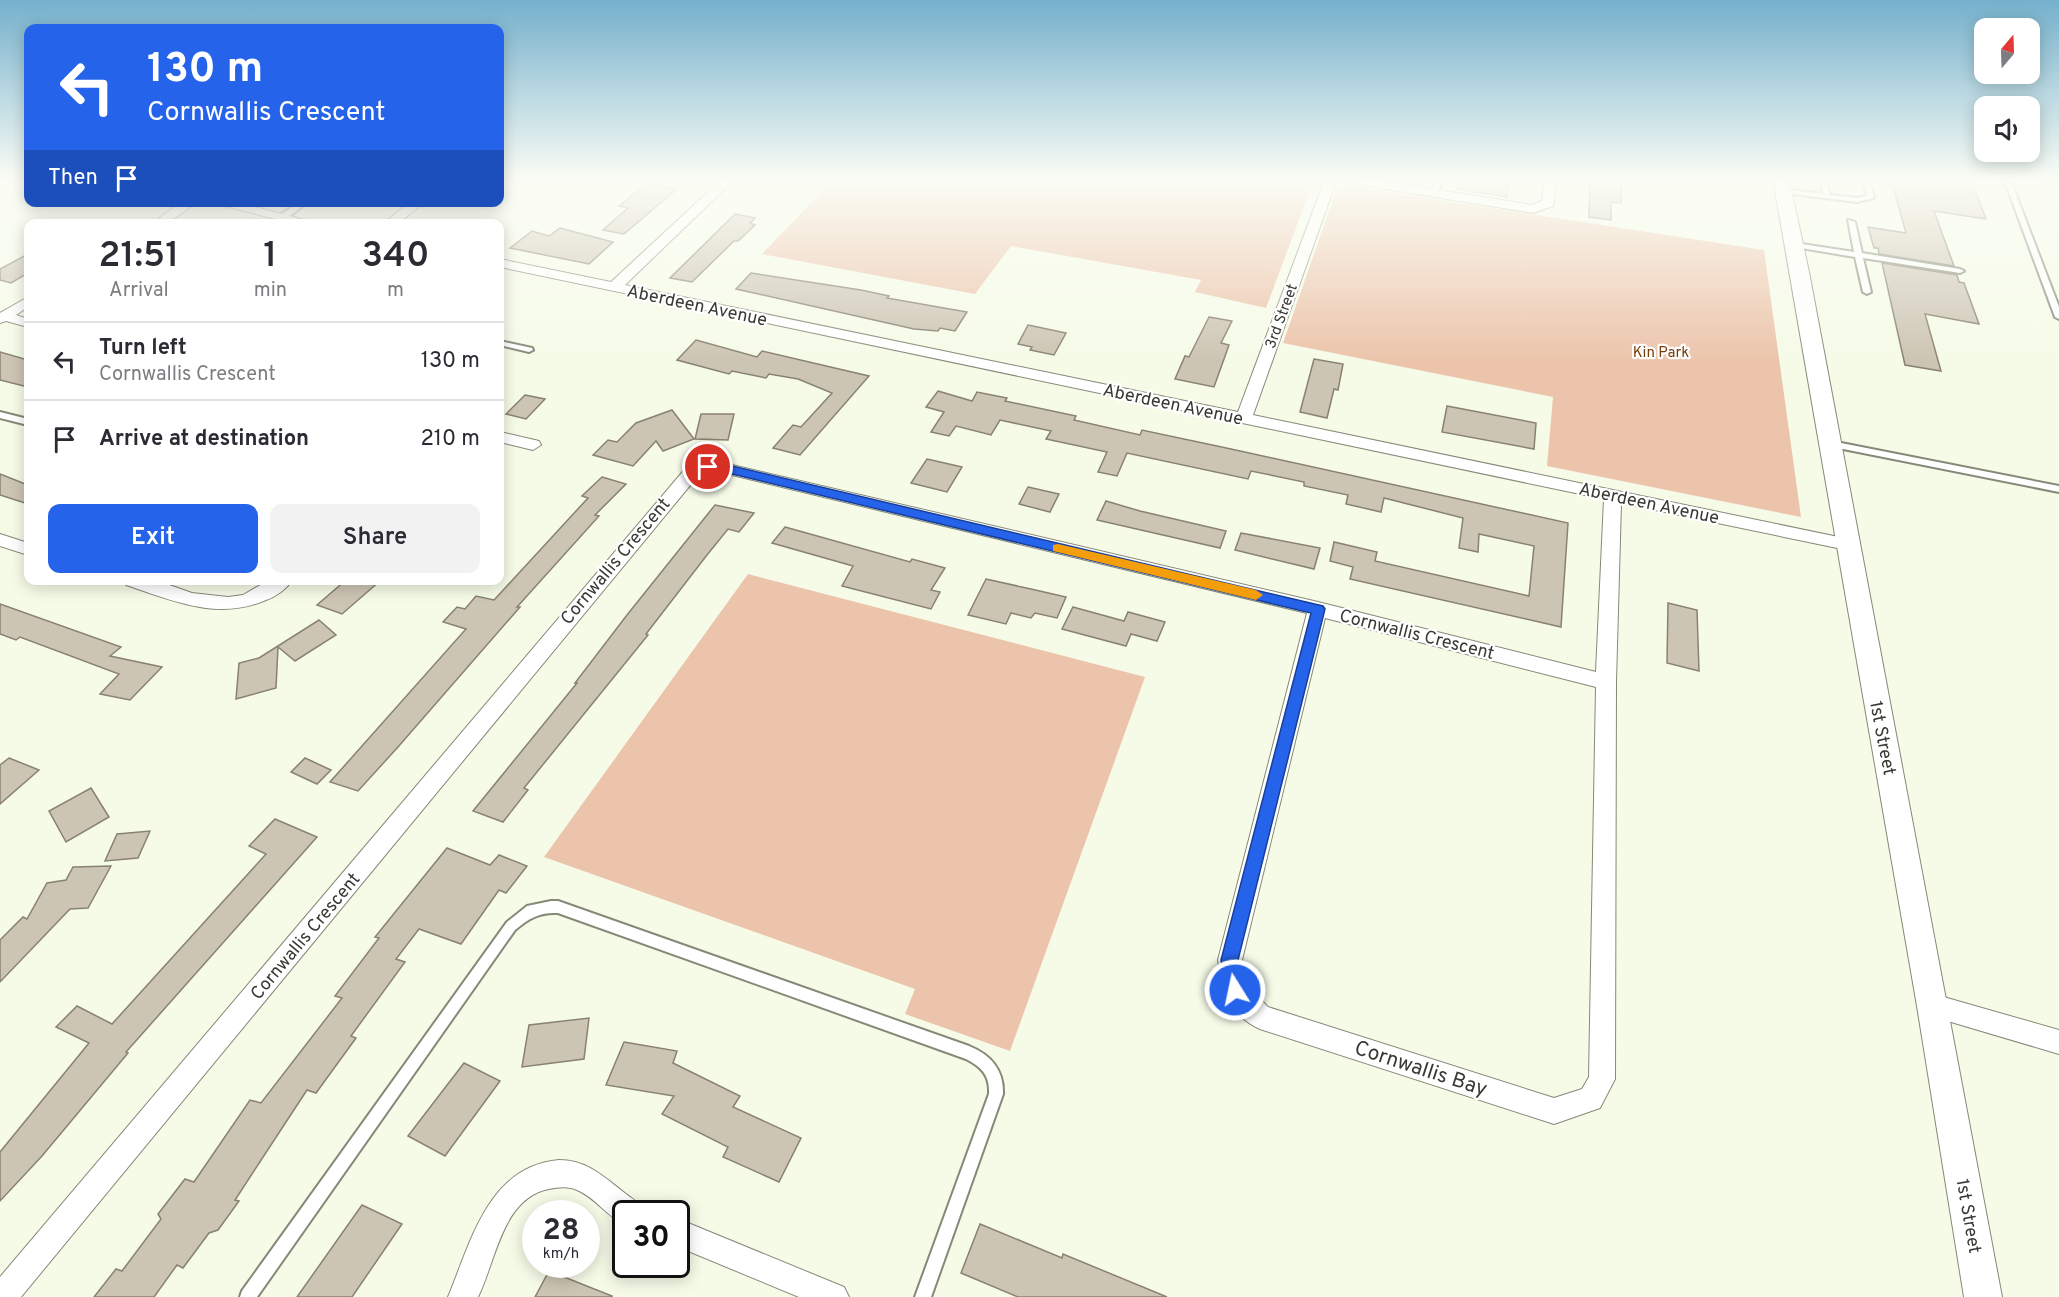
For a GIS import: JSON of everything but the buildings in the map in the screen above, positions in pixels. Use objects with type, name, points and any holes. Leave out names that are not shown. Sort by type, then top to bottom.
[{"type":"street","points":[[614,287],[665,240]]},
{"type":"street","name":"3rd Street","points":[[1243,419],[1309,240]]},
{"type":"street","name":"1st Street","points":[[1794,240],[1831,444],[1846,544],[1933,1006],[1983,1297]]},
{"type":"street","name":"Aberdeen Avenue","points":[[504,264],[1846,544]]},
{"type":"street","points":[[2,318],[24,304]]},
{"type":"street","points":[[2,318],[24,321]]},
{"type":"street","points":[[504,438],[533,445]]},
{"type":"street","name":"Cornwallis Crescent","points":[[2,1297],[691,473],[708,467],[719,467],[1318,609],[1606,682]]},
{"type":"street","points":[[1606,682],[1613,496]]},
{"type":"street","points":[[0,540],[24,548]]},
{"type":"street","points":[[148,585],[207,603],[228,606],[254,600],[276,585]]},
{"type":"street","name":"Cornwallis Bay","points":[[1318,609],[1230,960],[1235,990],[1260,1017],[1554,1111],[1592,1099],[1602,1079],[1606,682]]},
{"type":"street","points":[[1933,1006],[2059,1042]]},
{"type":"street","points":[[463,1297],[475,1276],[483,1242],[500,1209],[523,1183],[552,1173],[579,1176],[599,1187],[612,1201]]},
{"type":"street","points":[[690,1238],[834,1297]]},
{"type":"lane","points":[[1855,240],[1867,292]]},
{"type":"lane","points":[[2030,240],[2059,314]]},
{"type":"lane","points":[[1795,245],[1960,271]]},
{"type":"lane","points":[[504,345],[529,350]]},
{"type":"lane","points":[[0,415],[24,422]]},
{"type":"lane","points":[[1831,444],[2059,489]]},
{"type":"lane","points":[[248,1297],[511,926],[529,911],[547,906],[558,907],[969,1053],[985,1062],[996,1079],[996,1094],[923,1297]]},
{"type":"green space","points":[[776,240],[1291,240],[1266,308],[1195,292],[1201,280],[1011,246],[975,294],[762,254]]},
{"type":"green space","name":"Kin Park","points":[[1319,240],[1696,240],[1764,250],[1801,517],[1547,466],[1553,397],[1283,343]]},
{"type":"green space","points":[[748,574],[1145,677],[1010,1051],[905,1014],[915,989],[544,857]]},
{"type":"slow traffic","points":[[1058,548],[1256,595]]},
{"type":"route","points":[[708,467],[728,469],[1318,609],[1230,960],[1235,990]]}]
